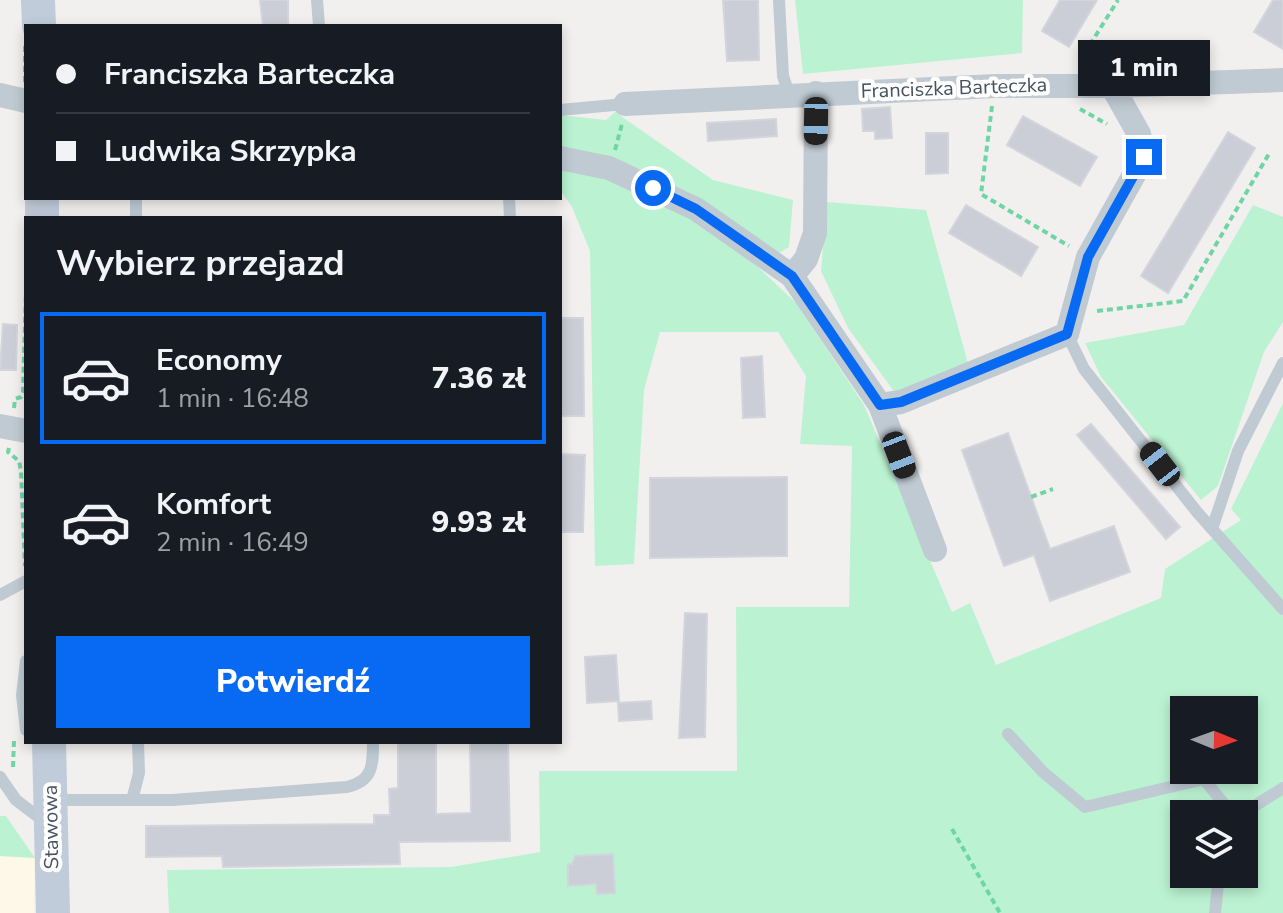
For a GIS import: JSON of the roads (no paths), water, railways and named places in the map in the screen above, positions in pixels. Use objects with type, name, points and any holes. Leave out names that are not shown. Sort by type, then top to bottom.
[{"type":"street","points":[[34,24],[38,0]]},
{"type":"street","name":"Franciszka Barteczka","points":[[625,109],[789,94],[1283,80]]},
{"type":"street","points":[[880,405],[901,402],[1068,324],[1088,257],[1144,157],[1139,134],[1102,85]]},
{"type":"street","points":[[792,276],[806,259],[815,233],[816,93]]},
{"type":"street","points":[[0,95],[24,101]]},
{"type":"street","points":[[562,158],[609,168],[696,209],[792,276],[880,405],[935,550]]},
{"type":"street","points":[[0,426],[24,431]]},
{"type":"street","name":"Stawowa","points":[[45,748],[51,813],[53,913]]},
{"type":"lane","points":[[317,0],[319,24]]},
{"type":"lane","points":[[779,0],[783,76],[789,94]]},
{"type":"lane","points":[[562,110],[625,109]]},
{"type":"lane","points":[[1068,324],[1084,369],[1197,512],[1213,526],[1283,609]]},
{"type":"lane","points":[[1213,526],[1238,451],[1283,363]]},
{"type":"lane","points":[[0,595],[24,582]]},
{"type":"lane","points":[[24,678],[24,712]]},
{"type":"lane","points":[[1008,734],[1043,772],[1085,807],[1204,779],[1221,800]]},
{"type":"lane","points":[[132,800],[139,773],[138,744]]},
{"type":"lane","points":[[0,777],[16,800],[51,813],[132,800],[173,800],[360,784],[373,767],[373,744]]},
{"type":"lane","points":[[1258,804],[1283,788]]},
{"type":"lane","points":[[1215,913],[1218,888]]}]
